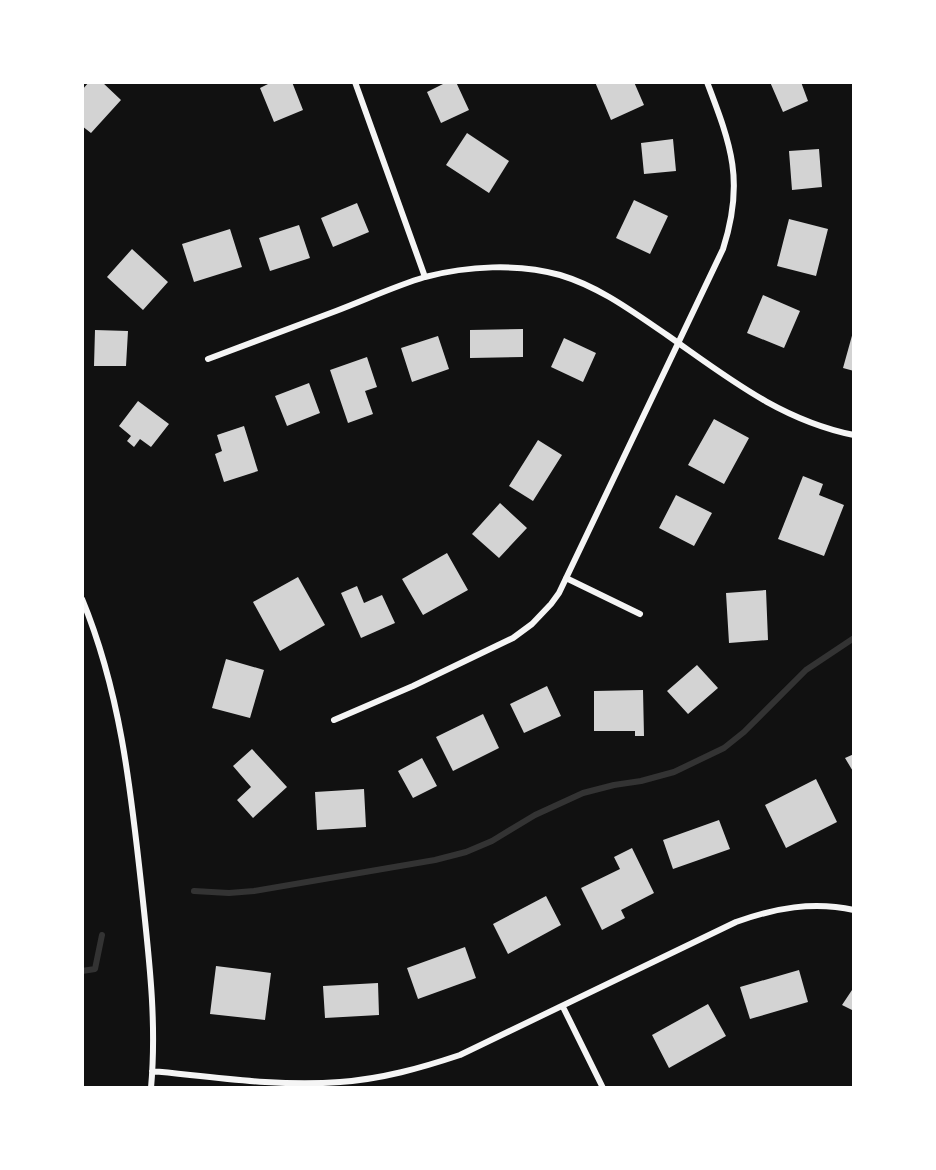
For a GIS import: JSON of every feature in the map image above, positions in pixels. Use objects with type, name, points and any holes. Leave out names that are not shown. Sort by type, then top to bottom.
[{"type":"street","points":[[356,82],[425,278]]},
{"type":"street","points":[[334,720],[413,687],[513,638],[532,624],[551,604],[566,578],[723,249],[734,201],[731,153],[707,82]]},
{"type":"street","points":[[208,359],[425,278],[464,270],[502,267],[541,271],[593,287],[622,304],[750,393],[785,413],[823,428],[854,435]]},
{"type":"street","points":[[566,578],[639,614]]},
{"type":"street","points":[[82,599],[90,618],[115,702],[128,766],[152,989],[154,1040],[151,1088]]},
{"type":"street","points":[[152,1071],[289,1083],[339,1083],[413,1071],[460,1055],[736,922],[788,908],[812,905],[836,906],[854,910]]},
{"type":"street","points":[[563,1007],[603,1088]]},
{"type":"building","points":[[89,82],[102,82],[121,100],[91,133],[82,126],[82,90]]},
{"type":"building","points":[[272,82],[292,82],[303,110],[274,122],[260,88]]},
{"type":"building","points":[[447,82],[456,82],[469,110],[441,123],[427,92]]},
{"type":"building","points":[[595,82],[634,82],[644,105],[611,120]]},
{"type":"building","points":[[770,82],[801,82],[808,101],[783,112]]},
{"type":"building","points":[[467,133],[509,161],[489,193],[446,165]]},
{"type":"building","points":[[673,139],[676,171],[644,174],[641,143]]},
{"type":"building","points":[[819,149],[822,187],[792,190],[789,151]]},
{"type":"building","points":[[634,200],[668,216],[650,254],[616,238]]},
{"type":"building","points":[[357,203],[369,232],[333,247],[321,218]]},
{"type":"building","points":[[789,219],[828,229],[816,276],[777,266]]},
{"type":"building","points":[[299,225],[310,258],[270,271],[259,238]]},
{"type":"building","points":[[230,229],[242,267],[194,282],[182,244]]},
{"type":"building","points":[[132,249],[168,282],[143,310],[107,277]]},
{"type":"building","points":[[763,295],[800,311],[784,348],[747,333]]},
{"type":"building","points":[[523,329],[523,357],[470,358],[470,330]]},
{"type":"building","points":[[95,330],[128,331],[126,366],[94,366]]},
{"type":"building","points":[[854,333],[854,371],[843,368]]},
{"type":"building","points":[[438,336],[449,369],[412,382],[401,348]]},
{"type":"building","points":[[564,338],[596,353],[583,382],[551,367]]},
{"type":"building","points":[[367,357],[377,387],[365,391],[373,414],[348,423],[330,370]]},
{"type":"building","points":[[309,383],[320,413],[287,426],[275,396]]},
{"type":"building","points":[[138,401],[169,424],[151,447],[140,439],[134,447],[127,441],[131,436],[119,426]]},
{"type":"building","points":[[714,419],[749,438],[724,484],[688,465]]},
{"type":"building","points":[[244,426],[258,471],[224,482],[215,454],[222,451],[217,435]]},
{"type":"building","points":[[538,440],[562,455],[533,501],[509,486]]},
{"type":"building","points":[[803,476],[823,484],[819,495],[844,505],[824,556],[778,539]]},
{"type":"building","points":[[676,495],[712,513],[694,546],[659,528]]},
{"type":"building","points":[[500,503],[527,528],[499,558],[472,534]]},
{"type":"building","points":[[447,553],[468,590],[423,615],[402,579]]},
{"type":"building","points":[[298,577],[325,625],[280,651],[253,602]]},
{"type":"building","points":[[357,586],[364,603],[382,595],[395,623],[361,638],[341,593]]},
{"type":"building","points":[[766,590],[768,640],[729,643],[726,593]]},
{"type":"building","points":[[226,659],[264,670],[250,718],[212,708]]},
{"type":"building","points":[[697,665],[718,688],[688,714],[667,691]]},
{"type":"building","points":[[547,686],[561,716],[524,733],[510,704]]},
{"type":"building","points":[[643,690],[644,736],[635,736],[635,731],[594,731],[594,691]]},
{"type":"building","points":[[483,714],[499,748],[453,771],[436,737]]},
{"type":"building","points":[[252,749],[287,787],[253,818],[237,800],[251,787],[233,766]]},
{"type":"building","points":[[854,754],[854,773],[845,758]]},
{"type":"building","points":[[422,758],[437,786],[413,798],[398,771]]},
{"type":"building","points":[[816,779],[837,822],[786,848],[765,805]]},
{"type":"building","points":[[364,789],[366,827],[317,830],[315,792]]},
{"type":"building","points":[[719,820],[730,849],[673,869],[663,840]]},
{"type":"building","points":[[632,848],[654,893],[621,910],[625,918],[602,930],[581,888],[620,869],[614,857]]},
{"type":"building","points":[[546,896],[561,925],[508,954],[493,924]]},
{"type":"building","points":[[465,947],[476,978],[418,999],[407,968]]},
{"type":"building","points":[[216,966],[271,973],[265,1020],[210,1014]]},
{"type":"building","points":[[799,970],[808,1002],[750,1019],[740,987]]},
{"type":"building","points":[[378,983],[379,1015],[325,1018],[323,986]]},
{"type":"building","points":[[854,987],[854,1011],[842,1005]]},
{"type":"building","points":[[708,1004],[726,1036],[669,1068],[652,1035]]},
{"type":"waterway","points":[[194,891],[229,893],[254,891],[435,860],[466,852],[492,841],[535,815],[583,793],[674,772],[724,748],[744,732],[806,670],[854,638]]},
{"type":"waterway","points":[[82,971],[95,969],[102,935]]}]
